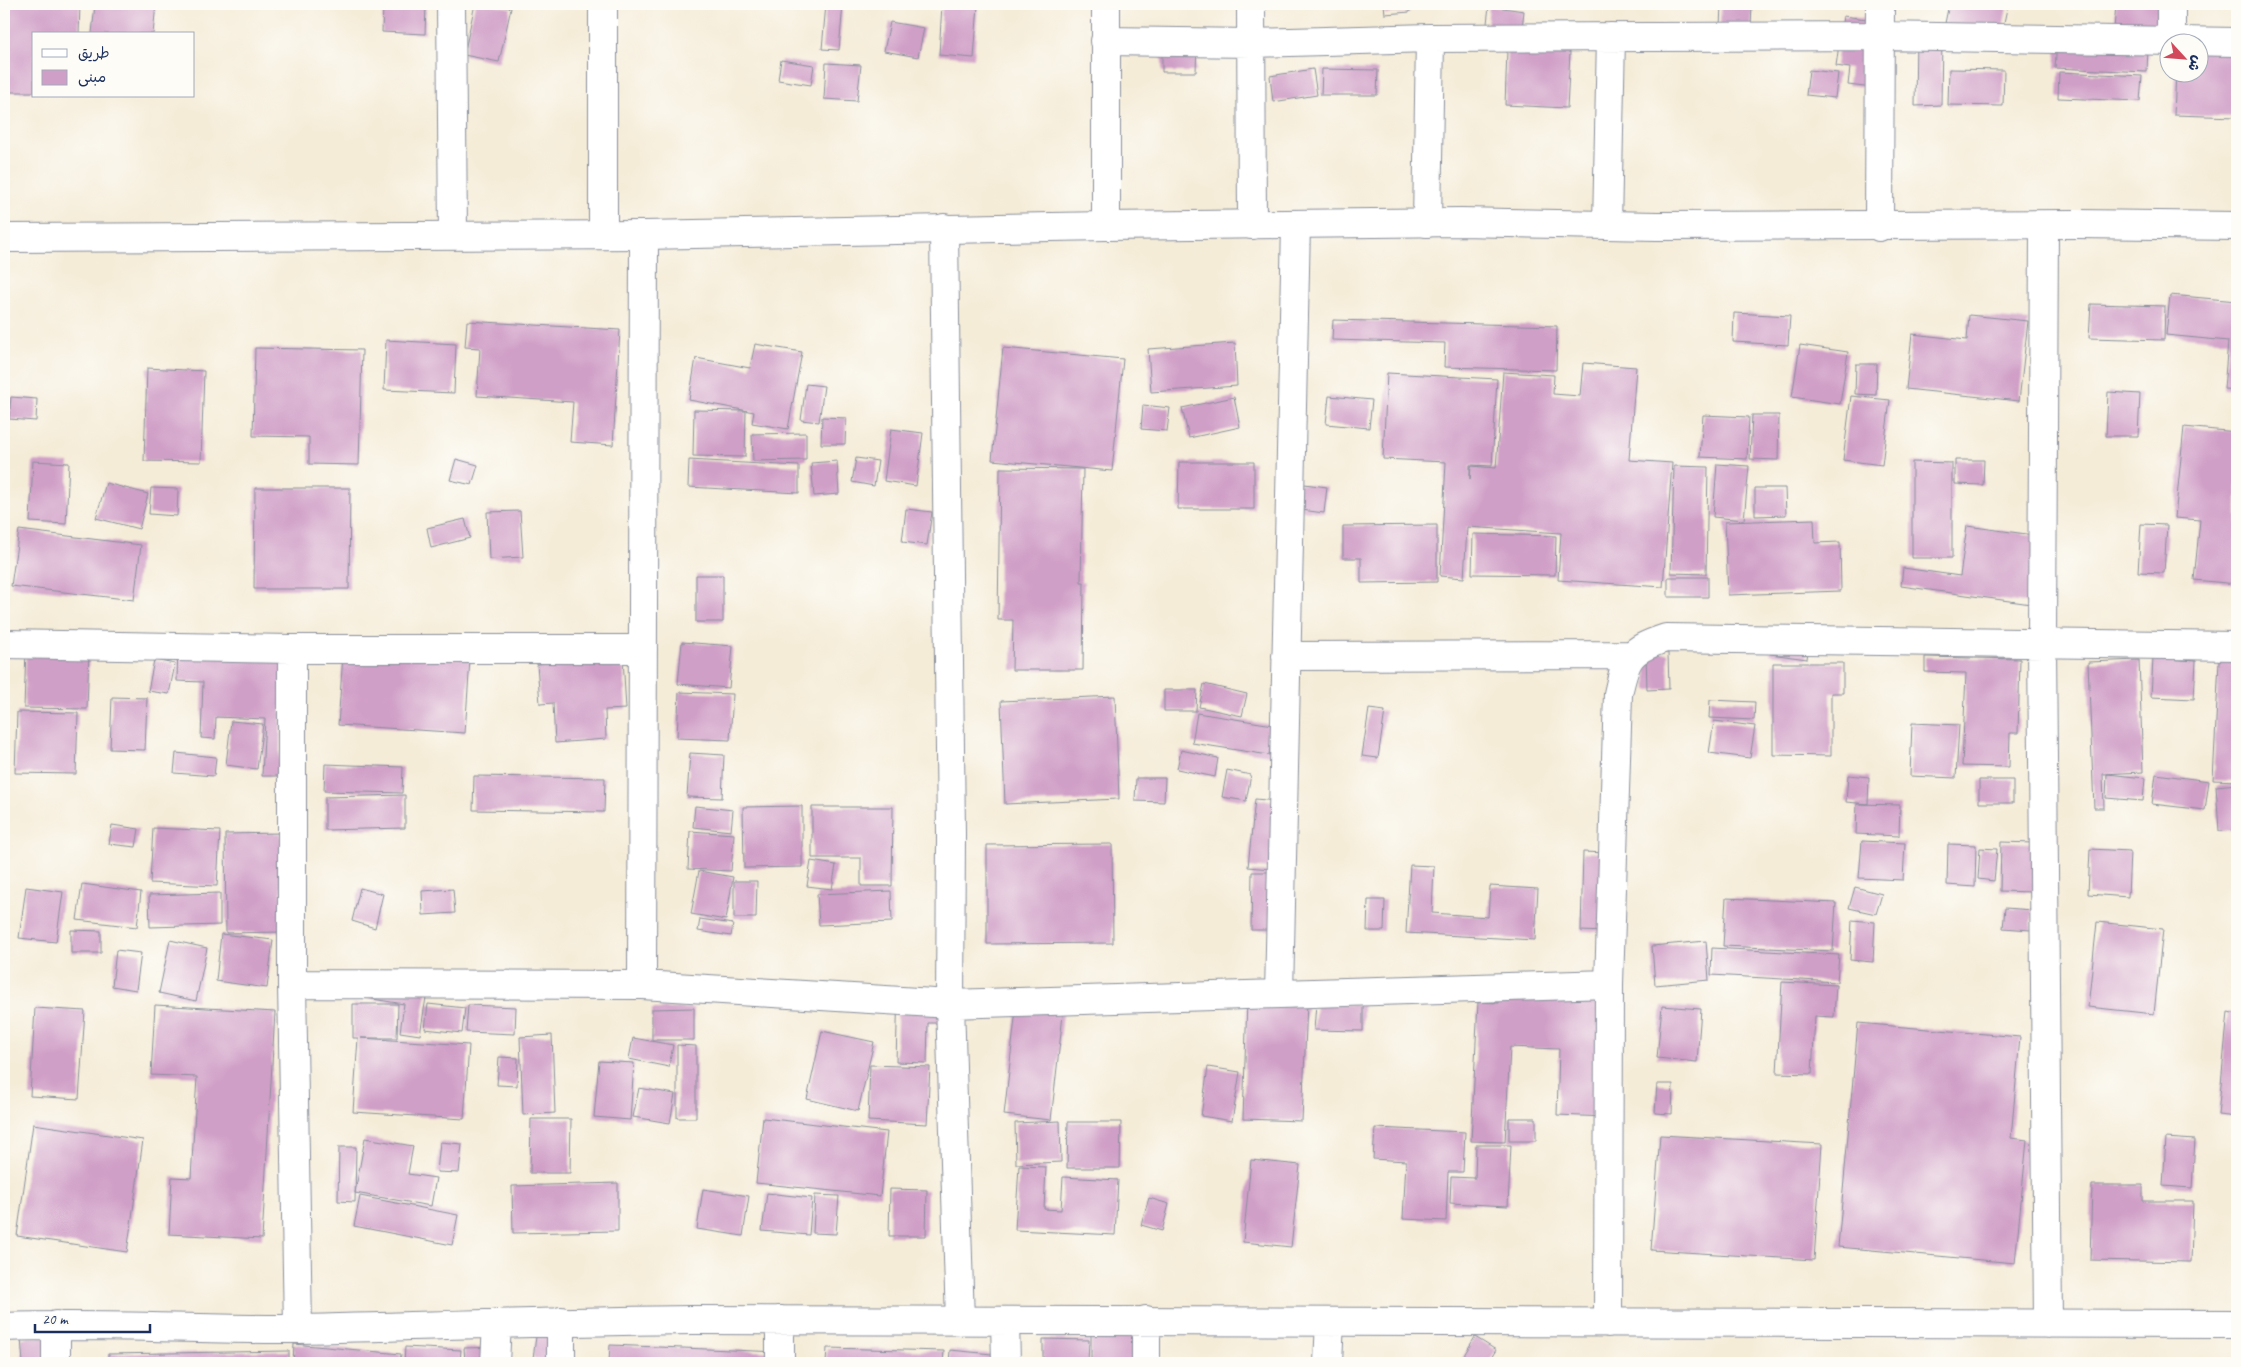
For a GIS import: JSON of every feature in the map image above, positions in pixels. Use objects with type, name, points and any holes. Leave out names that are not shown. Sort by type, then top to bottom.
[{"type":"street","points":[[451,4],[454,234]]},
{"type":"street","points":[[603,4],[603,234]]},
{"type":"street","points":[[1106,4],[1106,226]]},
{"type":"street","points":[[1252,4],[1252,225]]},
{"type":"street","points":[[1879,226],[1880,4]]},
{"type":"street","points":[[2171,4],[2171,32]]},
{"type":"street","points":[[1106,41],[1252,42],[1430,38],[1880,36],[2158,42]]},
{"type":"street","points":[[1607,225],[1611,37]]},
{"type":"street","points":[[1427,223],[1430,38]]},
{"type":"street","points":[[2208,42],[2237,42]]},
{"type":"street","points":[[4,238],[454,234],[644,235],[944,228],[1460,222],[1607,225],[2237,226]]},
{"type":"street","points":[[1279,994],[1296,225]]},
{"type":"street","points":[[2044,225],[2042,644],[2048,1324]]},
{"type":"street","points":[[944,228],[951,835],[950,1004],[960,1321]]},
{"type":"street","points":[[642,985],[644,235]]},
{"type":"street","points":[[1286,656],[1630,654],[1648,644],[1666,638],[2237,646]]},
{"type":"street","points":[[4,644],[292,649],[643,649]]},
{"type":"street","points":[[292,649],[292,984],[298,1328]]},
{"type":"street","points":[[1608,1323],[1609,984],[1618,694],[1622,674],[1630,654]]},
{"type":"street","points":[[292,984],[642,985],[950,1004],[1609,984]]},
{"type":"street","points":[[4,1327],[56,1325],[298,1328],[561,1321],[780,1320],[2237,1324]]},
{"type":"street","points":[[780,1320],[780,1363]]},
{"type":"street","points":[[1146,1320],[1146,1363]]},
{"type":"street","points":[[561,1321],[561,1363]]},
{"type":"street","points":[[1006,1321],[1006,1363]]},
{"type":"street","points":[[1328,1363],[1330,1322]]},
{"type":"street","points":[[494,1363],[497,1323]]},
{"type":"street","points":[[56,1325],[56,1363]]},
{"type":"building","points":[[4,4],[80,4],[79,32],[32,32],[32,92],[4,92]]},
{"type":"building","points":[[95,4],[156,4],[153,32],[92,32]]},
{"type":"building","points":[[383,4],[426,4],[425,34],[382,32]]},
{"type":"building","points":[[475,4],[489,4],[511,8],[499,62],[464,55]]},
{"type":"building","points":[[826,4],[843,4],[839,50],[822,49]]},
{"type":"building","points":[[942,4],[978,5],[974,58],[939,55]]},
{"type":"building","points":[[1384,4],[1409,4],[1410,12],[1385,14]]},
{"type":"building","points":[[1721,4],[1752,4],[1751,27],[1720,27]]},
{"type":"building","points":[[1949,4],[2008,4],[2000,41],[1944,28]]},
{"type":"building","points":[[2116,4],[2161,4],[2159,32],[2114,29]]},
{"type":"building","points":[[1489,6],[1524,11],[1521,37],[1486,32]]},
{"type":"building","points":[[1843,16],[1882,21],[1873,88],[1848,85],[1850,68],[1836,66]]},
{"type":"building","points":[[890,22],[924,28],[918,57],[884,51]]},
{"type":"building","points":[[1916,37],[1942,37],[1941,105],[1915,106]]},
{"type":"building","points":[[1162,42],[1197,42],[1196,72],[1162,72]]},
{"type":"building","points":[[2057,43],[2148,46],[2147,72],[2055,68]]},
{"type":"building","points":[[1507,50],[1570,52],[1567,108],[1505,105]]},
{"type":"building","points":[[2208,51],[2237,52],[2237,117],[2174,115],[2176,82],[2208,82]]},
{"type":"building","points":[[781,60],[814,65],[811,85],[778,80]]},
{"type":"building","points":[[826,63],[861,65],[857,101],[824,99]]},
{"type":"building","points":[[1313,69],[1317,95],[1273,102],[1270,76]]},
{"type":"building","points":[[1322,69],[1378,70],[1377,95],[1321,95]]},
{"type":"building","points":[[1949,69],[2004,70],[2003,106],[1948,105]]},
{"type":"building","points":[[1809,70],[1838,73],[1835,98],[1806,95]]},
{"type":"building","points":[[2059,72],[2142,76],[2140,101],[2058,98]]},
{"type":"building","points":[[2170,295],[2237,301],[2237,390],[2224,389],[2228,341],[2166,335]]},
{"type":"building","points":[[2091,304],[2165,306],[2164,340],[2089,338]]},
{"type":"building","points":[[1734,313],[1790,316],[1788,345],[1733,342]]},
{"type":"building","points":[[1969,315],[2028,321],[2019,401],[1906,389],[1912,334],[1967,340]]},
{"type":"building","points":[[1333,320],[1557,326],[1556,370],[1444,367],[1445,343],[1332,340]]},
{"type":"building","points":[[467,321],[620,330],[613,445],[570,442],[573,402],[477,396],[480,348],[465,347]]},
{"type":"building","points":[[386,340],[456,344],[454,393],[384,390]]},
{"type":"building","points":[[1235,343],[1237,386],[1151,392],[1148,349]]},
{"type":"building","points":[[755,344],[802,352],[788,429],[752,423],[754,412],[689,400],[696,358],[750,368]]},
{"type":"building","points":[[1800,345],[1848,352],[1840,404],[1792,397]]},
{"type":"building","points":[[255,348],[362,350],[359,465],[309,464],[309,437],[253,436]]},
{"type":"building","points":[[1003,348],[1123,359],[1112,471],[992,460]]},
{"type":"building","points":[[1583,363],[1636,367],[1629,460],[1672,463],[1663,587],[1558,580],[1561,533],[1467,527],[1464,578],[1440,576],[1446,462],[1383,459],[1387,373],[1497,379],[1492,466],[1470,465],[1470,479],[1471,466],[1496,468],[1503,372],[1554,375],[1553,394],[1580,396]]},
{"type":"building","points":[[1856,364],[1877,364],[1876,395],[1855,394]]},
{"type":"building","points":[[147,368],[204,371],[201,462],[144,461]]},
{"type":"building","points":[[806,384],[824,386],[819,422],[801,420]]},
{"type":"building","points":[[2108,392],[2140,394],[2138,436],[2106,436]]},
{"type":"building","points":[[1329,396],[1372,400],[1369,428],[1326,424]]},
{"type":"building","points":[[1851,396],[1890,400],[1882,465],[1843,460]]},
{"type":"building","points":[[11,397],[37,399],[36,421],[9,419]]},
{"type":"building","points":[[1234,397],[1240,427],[1189,438],[1182,408]]},
{"type":"building","points":[[1143,405],[1170,408],[1167,431],[1141,429]]},
{"type":"building","points":[[694,410],[746,411],[745,457],[693,456]]},
{"type":"building","points":[[1703,415],[1749,417],[1747,459],[1700,457]]},
{"type":"building","points":[[1752,415],[1779,415],[1778,460],[1750,459]]},
{"type":"building","points":[[822,417],[846,418],[845,444],[821,444]]},
{"type":"building","points":[[2184,427],[2237,432],[2237,584],[2194,580],[2200,520],[2175,518]]},
{"type":"building","points":[[891,429],[923,433],[916,486],[884,481]]},
{"type":"building","points":[[806,433],[806,460],[753,461],[752,434]]},
{"type":"building","points":[[856,458],[878,461],[874,486],[852,482]]},
{"type":"building","points":[[456,459],[478,465],[472,485],[450,480]]},
{"type":"building","points":[[689,460],[799,466],[799,493],[688,487]]},
{"type":"building","points":[[1955,460],[1984,460],[1983,485],[1955,484]]},
{"type":"building","points":[[33,461],[69,463],[66,524],[30,522]]},
{"type":"building","points":[[837,461],[839,494],[814,496],[811,463]]},
{"type":"building","points":[[1179,462],[1254,462],[1254,509],[1178,509]]},
{"type":"building","points":[[1912,462],[1952,463],[1952,558],[1912,558]]},
{"type":"building","points":[[1717,464],[1749,466],[1744,520],[1713,517]]},
{"type":"building","points":[[1674,466],[1708,467],[1706,574],[1671,573]]},
{"type":"building","points":[[1000,468],[1083,469],[1081,582],[1084,582],[1083,670],[1012,670],[1013,620],[998,620]]},
{"type":"building","points":[[106,483],[148,494],[139,529],[96,518]]},
{"type":"building","points":[[1297,483],[1327,487],[1324,513],[1294,509]]},
{"type":"building","points":[[151,488],[178,489],[177,516],[149,514]]},
{"type":"building","points":[[255,488],[350,488],[349,589],[254,589]]},
{"type":"building","points":[[1755,488],[1785,488],[1786,515],[1755,516]]},
{"type":"building","points":[[906,509],[932,512],[927,545],[902,542]]},
{"type":"building","points":[[520,511],[523,557],[489,559],[487,512]]},
{"type":"building","points":[[465,519],[470,538],[431,548],[427,528]]},
{"type":"building","points":[[1814,519],[1815,543],[1840,542],[1841,591],[1728,595],[1725,522]]},
{"type":"building","points":[[2141,524],[2167,525],[2164,573],[2138,572]]},
{"type":"building","points":[[1437,525],[1437,582],[1361,583],[1361,558],[1343,558],[1343,526]]},
{"type":"building","points":[[1967,526],[2041,536],[2031,604],[1901,586],[1903,568],[1960,576]]},
{"type":"building","points":[[19,530],[141,545],[134,600],[11,586]]},
{"type":"building","points":[[1473,534],[1556,536],[1555,575],[1472,574]]},
{"type":"building","points":[[696,575],[723,575],[723,622],[696,622]]},
{"type":"building","points":[[1668,577],[1708,577],[1708,597],[1668,597]]},
{"type":"building","points":[[1773,637],[1809,642],[1807,659],[1770,654]]},
{"type":"building","points":[[2220,641],[2237,642],[2237,781],[2213,780]]},
{"type":"building","points":[[682,642],[733,646],[729,688],[678,684]]},
{"type":"building","points":[[178,646],[283,650],[279,776],[262,776],[265,719],[216,717],[215,739],[201,738],[203,682],[177,681]]},
{"type":"building","points":[[26,648],[89,650],[87,709],[24,708]]},
{"type":"building","points":[[1646,653],[1668,653],[1669,689],[1647,690]]},
{"type":"building","points":[[343,655],[470,659],[465,733],[338,725]]},
{"type":"building","points":[[1925,657],[2020,659],[2018,733],[2010,733],[2009,767],[1962,766],[1966,673],[1925,672]]},
{"type":"building","points":[[623,658],[626,709],[605,710],[606,739],[555,743],[553,703],[540,704],[537,664]]},
{"type":"building","points":[[2153,658],[2196,661],[2194,699],[2151,697]]},
{"type":"building","points":[[154,660],[175,664],[169,694],[148,691]]},
{"type":"building","points":[[2139,660],[2143,772],[2103,774],[2104,808],[2094,808],[2088,662]]},
{"type":"building","points":[[1773,663],[1843,663],[1843,693],[1831,693],[1831,756],[1773,755]]},
{"type":"building","points":[[1204,684],[1247,694],[1242,716],[1199,707]]},
{"type":"building","points":[[1164,690],[1197,690],[1196,711],[1164,711]]},
{"type":"building","points":[[679,692],[733,694],[730,740],[677,738]]},
{"type":"building","points":[[1115,696],[1119,799],[1005,804],[1001,701]]},
{"type":"building","points":[[112,697],[147,698],[145,750],[110,749]]},
{"type":"building","points":[[1710,700],[1755,702],[1754,720],[1709,718]]},
{"type":"building","points":[[1369,709],[1385,711],[1378,758],[1362,756]]},
{"type":"building","points":[[17,712],[78,713],[76,774],[15,773]]},
{"type":"building","points":[[1197,713],[1273,725],[1269,755],[1192,743]]},
{"type":"building","points":[[231,721],[263,724],[257,769],[226,765]]},
{"type":"building","points":[[1714,721],[1755,726],[1750,758],[1709,753]]},
{"type":"building","points":[[1912,723],[1959,725],[1956,778],[1910,776]]},
{"type":"building","points":[[1181,750],[1218,758],[1215,777],[1177,769]]},
{"type":"building","points":[[176,753],[216,757],[214,776],[174,773]]},
{"type":"building","points":[[690,753],[724,755],[722,798],[687,797]]},
{"type":"building","points":[[325,764],[403,767],[402,793],[324,791]]},
{"type":"building","points":[[1227,770],[1251,775],[1246,801],[1222,797]]},
{"type":"building","points":[[2107,774],[2145,778],[2143,801],[2106,798]]},
{"type":"building","points":[[2156,774],[2209,781],[2205,810],[2152,804]]},
{"type":"building","points":[[1848,775],[1869,777],[1868,804],[1846,802]]},
{"type":"building","points":[[474,776],[605,778],[604,812],[473,810]]},
{"type":"building","points":[[1136,778],[1165,778],[1164,802],[1135,801]]},
{"type":"building","points":[[1979,780],[2013,780],[2013,803],[1979,803]]},
{"type":"building","points":[[2237,784],[2237,830],[2219,831],[2216,786]]},
{"type":"building","points":[[405,795],[405,828],[325,830],[325,797]]},
{"type":"building","points":[[1255,799],[1288,802],[1281,870],[1248,867]]},
{"type":"building","points":[[1857,804],[1900,805],[1899,836],[1856,834]]},
{"type":"building","points":[[695,806],[733,810],[731,831],[693,827]]},
{"type":"building","points":[[802,806],[802,867],[744,868],[743,807]]},
{"type":"building","points":[[812,807],[893,807],[892,886],[861,886],[861,858],[812,858]]},
{"type":"building","points":[[112,825],[139,829],[136,847],[109,844]]},
{"type":"building","points":[[153,828],[220,831],[217,886],[150,883]]},
{"type":"building","points":[[690,831],[734,834],[731,871],[688,869]]},
{"type":"building","points":[[281,833],[282,932],[226,933],[225,834]]},
{"type":"building","points":[[1862,841],[1905,843],[1903,880],[1859,878]]},
{"type":"building","points":[[2001,842],[2034,843],[2034,892],[2000,891]]},
{"type":"building","points":[[1112,844],[1113,943],[987,944],[987,845]]},
{"type":"building","points":[[1948,844],[1976,845],[1975,887],[1947,885]]},
{"type":"building","points":[[1980,848],[1997,849],[1994,881],[1978,879]]},
{"type":"building","points":[[2090,849],[2130,851],[2128,897],[2088,894]]},
{"type":"building","points":[[1583,852],[1607,853],[1604,932],[1581,931]]},
{"type":"building","points":[[811,861],[836,865],[832,889],[807,886]]},
{"type":"building","points":[[1410,865],[1434,866],[1432,913],[1488,917],[1490,886],[1538,889],[1535,940],[1406,933]]},
{"type":"building","points":[[699,871],[733,877],[726,920],[691,914]]},
{"type":"building","points":[[1252,872],[1281,872],[1281,930],[1251,930]]},
{"type":"building","points":[[734,881],[757,881],[756,918],[734,918]]},
{"type":"building","points":[[82,884],[141,892],[137,927],[77,920]]},
{"type":"building","points":[[26,887],[63,892],[56,942],[19,938]]},
{"type":"building","points":[[1855,887],[1882,894],[1876,914],[1849,908]]},
{"type":"building","points":[[360,888],[383,894],[375,928],[352,921]]},
{"type":"building","points":[[453,889],[455,913],[423,915],[422,891]]},
{"type":"building","points":[[891,891],[892,922],[819,925],[817,894]]},
{"type":"building","points":[[220,893],[220,925],[150,927],[149,895]]},
{"type":"building","points":[[1726,898],[1836,903],[1833,951],[1723,946]]},
{"type":"building","points":[[1368,900],[1385,900],[1384,931],[1367,931]]},
{"type":"building","points":[[2005,908],[2033,910],[2031,930],[2003,928]]},
{"type":"building","points":[[700,919],[733,924],[731,936],[698,931]]},
{"type":"building","points":[[1852,920],[1875,922],[1873,962],[1850,960]]},
{"type":"building","points":[[2097,922],[2163,929],[2154,1014],[2088,1007]]},
{"type":"building","points":[[71,930],[101,931],[101,953],[71,953]]},
{"type":"building","points":[[221,934],[273,940],[267,988],[216,981]]},
{"type":"building","points":[[170,940],[207,948],[196,1001],[159,993]]},
{"type":"building","points":[[1706,941],[1709,980],[1655,985],[1652,946]]},
{"type":"building","points":[[1712,948],[1839,955],[1837,982],[1711,975]]},
{"type":"building","points":[[116,950],[141,953],[136,990],[112,986]]},
{"type":"building","points":[[1782,982],[1836,985],[1834,1017],[1815,1016],[1812,1074],[1777,1073]]},
{"type":"building","points":[[1501,983],[1613,987],[1607,1117],[1557,1115],[1559,1049],[1510,1047],[1505,1142],[1471,1141],[1478,1002],[1499,1003]]},
{"type":"building","points":[[428,985],[420,1035],[400,1032],[404,1004],[353,996]]},
{"type":"building","points":[[898,989],[942,990],[942,1023],[928,1023],[927,1063],[896,1062]]},
{"type":"building","points":[[1017,1001],[1064,1006],[1051,1120],[1004,1115]]},
{"type":"building","points":[[1247,1001],[1307,1003],[1302,1121],[1243,1119]]},
{"type":"building","points":[[353,1004],[398,1004],[397,1038],[361,1038],[469,1045],[464,1119],[353,1112],[358,1038],[353,1038]]},
{"type":"building","points":[[428,1004],[465,1008],[462,1033],[425,1029]]},
{"type":"building","points":[[1316,1004],[1363,1005],[1363,1031],[1314,1030]]},
{"type":"building","points":[[155,1005],[275,1012],[262,1239],[169,1234],[172,1177],[191,1178],[197,1077],[151,1075]]},
{"type":"building","points":[[468,1005],[516,1007],[515,1034],[466,1032]]},
{"type":"building","points":[[1662,1006],[1701,1009],[1697,1062],[1657,1058]]},
{"type":"building","points":[[35,1008],[85,1011],[79,1099],[30,1096]]},
{"type":"building","points":[[694,1008],[694,1040],[652,1040],[652,1009]]},
{"type":"building","points":[[2228,1012],[2237,1014],[2237,1117],[2218,1115]]},
{"type":"building","points":[[1858,1023],[2020,1037],[2011,1138],[2027,1140],[2015,1263],[1838,1247]]},
{"type":"building","points":[[822,1031],[874,1042],[858,1111],[807,1099]]},
{"type":"building","points":[[552,1035],[555,1113],[523,1115],[520,1037]]},
{"type":"building","points":[[633,1038],[673,1045],[669,1067],[629,1059]]},
{"type":"building","points":[[677,1045],[696,1046],[696,1118],[677,1118]]},
{"type":"building","points":[[499,1057],[518,1058],[517,1086],[497,1085]]},
{"type":"building","points":[[599,1061],[634,1063],[630,1120],[594,1117]]},
{"type":"building","points":[[870,1065],[930,1067],[927,1124],[868,1121]]},
{"type":"building","points":[[1208,1067],[1240,1072],[1232,1121],[1201,1116]]},
{"type":"building","points":[[1657,1084],[1673,1084],[1672,1114],[1655,1113]]},
{"type":"building","points":[[639,1088],[675,1094],[670,1123],[633,1117]]},
{"type":"building","points":[[763,1118],[887,1132],[880,1196],[756,1183]]},
{"type":"building","points":[[1509,1118],[1536,1118],[1536,1141],[1509,1141]]},
{"type":"building","points":[[531,1119],[571,1119],[570,1173],[530,1173]]},
{"type":"building","points":[[1060,1121],[1061,1162],[1016,1164],[1015,1123]]},
{"type":"building","points":[[1068,1122],[1121,1122],[1120,1168],[1067,1168]]},
{"type":"building","points":[[33,1124],[143,1140],[127,1252],[17,1236]]},
{"type":"building","points":[[2234,1126],[2237,1126],[2237,1163],[2236,1163]]},
{"type":"building","points":[[1375,1128],[1465,1132],[1463,1172],[1448,1172],[1446,1221],[1403,1219],[1406,1161],[1373,1159]]},
{"type":"building","points":[[1660,1135],[1822,1144],[1814,1260],[1651,1250]]},
{"type":"building","points":[[365,1138],[413,1146],[408,1174],[436,1178],[431,1206],[355,1193]]},
{"type":"building","points":[[2166,1138],[2195,1140],[2192,1188],[2163,1186]]},
{"type":"building","points":[[440,1142],[462,1144],[459,1173],[437,1172]]},
{"type":"building","points":[[1476,1145],[1511,1145],[1508,1206],[1450,1203],[1451,1177],[1475,1178]]},
{"type":"building","points":[[339,1147],[356,1147],[355,1202],[338,1201]]},
{"type":"building","points":[[1251,1160],[1300,1165],[1291,1247],[1243,1242]]},
{"type":"building","points":[[1019,1166],[1046,1167],[1044,1209],[1061,1210],[1063,1177],[1118,1180],[1115,1235],[1015,1230]]},
{"type":"building","points":[[618,1183],[618,1231],[513,1233],[512,1186]]},
{"type":"building","points":[[2092,1185],[2143,1185],[2143,1201],[2193,1201],[2191,1262],[2090,1260]]},
{"type":"building","points":[[703,1189],[749,1196],[743,1236],[697,1229]]},
{"type":"building","points":[[890,1189],[927,1190],[926,1236],[889,1236]]},
{"type":"building","points":[[767,1193],[812,1198],[809,1235],[762,1231]]},
{"type":"building","points":[[815,1195],[839,1196],[836,1234],[813,1233]]},
{"type":"building","points":[[360,1196],[458,1215],[452,1245],[354,1226]]},
{"type":"building","points":[[1149,1198],[1169,1204],[1162,1231],[1141,1225]]},
{"type":"building","points":[[537,1330],[572,1336],[567,1363],[533,1358]]},
{"type":"building","points":[[1138,1330],[1138,1363],[1091,1363],[1091,1331]]},
{"type":"building","points":[[61,1334],[64,1363],[23,1363],[21,1338]]},
{"type":"building","points":[[1475,1337],[1496,1350],[1488,1363],[1465,1363],[1461,1360]]},
{"type":"building","points":[[1043,1339],[1089,1340],[1088,1363],[1043,1363]]},
{"type":"building","points":[[294,1344],[401,1354],[400,1363],[293,1363]]},
{"type":"building","points":[[610,1345],[779,1352],[778,1363],[609,1363]]},
{"type":"building","points":[[405,1347],[461,1350],[460,1363],[404,1363]]},
{"type":"building","points":[[502,1347],[503,1363],[465,1363],[464,1348]]},
{"type":"building","points":[[827,1348],[944,1351],[943,1363],[826,1363]]},
{"type":"building","points":[[950,1350],[1002,1355],[1001,1363],[949,1363]]},
{"type":"building","points":[[289,1351],[289,1363],[108,1363],[108,1354]]}]
